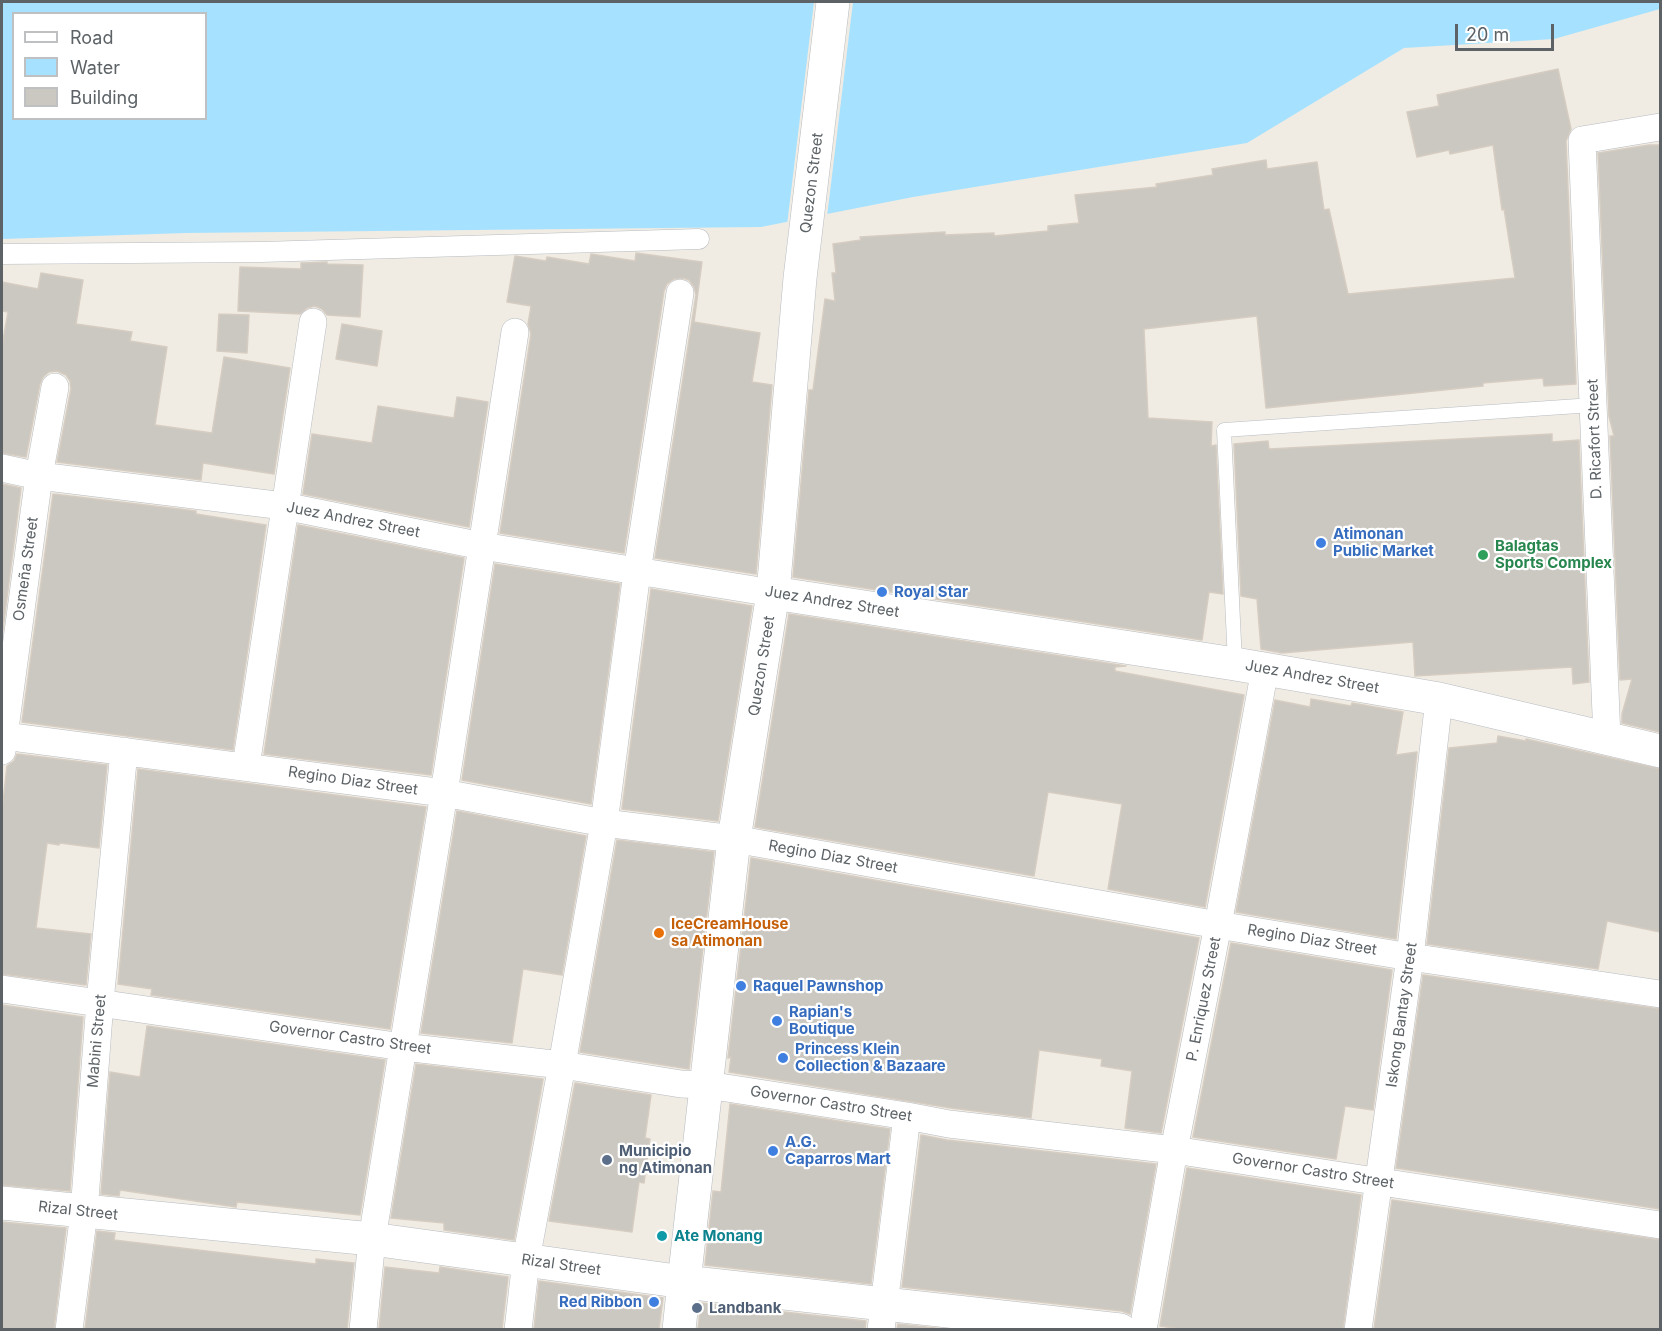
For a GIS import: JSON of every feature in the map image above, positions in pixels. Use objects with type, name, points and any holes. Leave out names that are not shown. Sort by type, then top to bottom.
[{"type":"street","name":"Quezon Street","points":[[679,1329],[734,839],[773,593],[800,278],[833,2]]},
{"type":"street","name":"D. Ricafort Street","points":[[1607,738],[1582,140],[1660,127]]},
{"type":"street","points":[[2,254],[261,252],[699,239]]},
{"type":"street","points":[[518,1329],[526,1260],[604,823],[637,572],[680,293]]},
{"type":"street","points":[[246,766],[313,322]]},
{"type":"street","points":[[363,1329],[372,1239],[515,332]]},
{"type":"street","name":"Osmeña Street","points":[[3,743],[39,476],[55,387]]},
{"type":"street","name":"Juez Andrez Street","points":[[2,468],[39,476],[284,506],[482,546],[637,572],[1250,666],[1439,699],[1660,751]]},
{"type":"street","name":"P. Enriquez Street","points":[[1143,1329],[1174,1150],[1218,925],[1250,666]]},
{"type":"street","name":"Iskong Bantay Street","points":[[1358,1329],[1410,957],[1439,699]]},
{"type":"street","name":"Regino Diaz Street","points":[[3,743],[124,752],[444,793],[604,823],[734,839],[1410,957],[1660,994]]},
{"type":"street","name":"Mabini Street","points":[[69,1329],[84,1212],[100,1002],[124,752]]},
{"type":"street","name":"Governor Castro Street","points":[[2,989],[403,1047],[562,1065],[681,1084],[707,1085],[949,1124],[1174,1150],[1660,1225]]},
{"type":"street","points":[[883,1316],[907,1116]]},
{"type":"street","name":"Rizal Street","points":[[2,1203],[372,1239],[684,1282],[883,1316],[1120,1329]]},
{"type":"lane","points":[[1250,666],[1224,430],[1593,405]]},
{"type":"water","points":[[2,2],[1660,2],[1660,9],[1554,39],[1404,48],[1247,143],[913,197],[761,227],[186,233],[2,239]]},
{"type":"pier","points":[[814,2],[853,2],[827,217],[787,225]]},
{"type":"building","points":[[1558,69],[1571,129],[1566,141],[1576,384],[1544,386],[1543,378],[1266,408],[1257,316],[1144,329],[1148,418],[1212,422],[1211,446],[1216,445],[1223,594],[1209,592],[1202,640],[793,577],[809,390],[813,390],[825,299],[835,301],[832,273],[836,273],[833,244],[861,240],[860,237],[945,232],[945,235],[994,233],[994,236],[1048,231],[1048,226],[1079,223],[1075,195],[1157,187],[1156,184],[1213,175],[1212,169],[1266,160],[1267,169],[1317,162],[1324,210],[1329,209],[1348,294],[1515,278],[1493,145],[1450,154],[1449,150],[1417,157],[1407,112],[1439,106],[1437,95]]},
{"type":"building","points":[[1660,145],[1660,732],[1622,723],[1622,714],[1632,679],[1620,680],[1610,436],[1614,436],[1609,416],[1598,153]]},
{"type":"building","points":[[636,253],[702,262],[694,322],[760,333],[752,382],[772,385],[756,574],[655,558],[696,295],[689,280],[683,278],[674,279],[667,284],[664,291],[624,553],[500,533],[531,334],[528,324],[531,306],[507,302],[515,256],[546,261],[547,257],[589,264],[591,254],[635,261]]},
{"type":"building","points":[[327,262],[327,264],[363,265],[360,317],[327,315],[315,306],[307,308],[300,314],[238,311],[240,267],[301,269],[301,263]]},
{"type":"building","points":[[41,273],[83,280],[76,324],[132,332],[130,341],[167,347],[155,425],[212,433],[224,357],[290,368],[274,474],[203,463],[201,480],[57,462],[71,389],[66,375],[57,371],[49,372],[40,384],[26,457],[2,453],[2,346],[8,312],[2,311],[2,282],[38,289]]},
{"type":"building","points":[[219,314],[249,315],[247,353],[217,351]]},
{"type":"building","points":[[342,324],[382,331],[377,366],[336,359]]},
{"type":"building","points":[[457,397],[488,402],[469,527],[303,494],[312,434],[372,443],[378,406],[454,418]]},
{"type":"building","points":[[1552,434],[1552,442],[1579,440],[1589,682],[1573,684],[1572,667],[1415,676],[1413,642],[1282,653],[1261,649],[1257,599],[1241,596],[1234,444],[1268,441],[1269,449]]},
{"type":"building","points":[[2,484],[21,488],[2,637]]},
{"type":"building","points":[[53,494],[196,511],[196,514],[266,525],[233,750],[22,722]]},
{"type":"building","points":[[298,525],[464,558],[431,775],[264,754]]},
{"type":"building","points":[[495,564],[620,584],[591,804],[462,780]]},
{"type":"building","points":[[651,589],[752,606],[718,821],[622,809]]},
{"type":"building","points":[[789,614],[1126,666],[1115,667],[1115,671],[1244,695],[1205,907],[1108,889],[1122,804],[1048,792],[1034,876],[755,827]]},
{"type":"building","points":[[1311,699],[1403,712],[1396,755],[1417,752],[1396,939],[1236,912],[1275,700],[1310,707]]},
{"type":"building","points":[[1498,736],[1526,741],[1526,739],[1660,769],[1660,932],[1607,921],[1598,969],[1427,944],[1449,748],[1497,743]]},
{"type":"building","points":[[17,754],[107,765],[99,848],[47,843],[36,928],[91,934],[86,985],[2,974],[2,810],[7,766],[14,761]]},
{"type":"building","points":[[138,769],[426,807],[390,1029],[151,995],[152,989],[118,984]]},
{"type":"building","points":[[457,811],[586,836],[562,975],[523,969],[512,1043],[421,1033]]},
{"type":"building","points":[[617,840],[714,852],[689,1069],[580,1052]]},
{"type":"building","points":[[751,858],[1199,938],[1161,1133],[1125,1128],[1132,1071],[1101,1066],[1102,1059],[1039,1050],[1031,1118],[951,1108],[729,1072],[731,1057],[728,1058]]},
{"type":"building","points":[[1231,943],[1392,970],[1373,1110],[1345,1106],[1336,1159],[1193,1137]]},
{"type":"building","points":[[1423,975],[1660,1009],[1660,1209],[1396,1168]]},
{"type":"building","points":[[2,1005],[83,1017],[70,1191],[2,1185]]},
{"type":"building","points":[[147,1026],[385,1060],[360,1215],[237,1202],[236,1207],[120,1190],[119,1196],[101,1194],[110,1072],[140,1077]]},
{"type":"building","points":[[416,1064],[543,1079],[514,1240],[444,1230],[444,1223],[391,1218]]},
{"type":"building","name":"Municipio ng Atimonan","points":[[575,1083],[651,1095],[645,1138],[650,1139],[644,1183],[639,1182],[632,1232],[549,1221]]},
{"type":"building","points":[[730,1104],[890,1129],[871,1284],[705,1265],[713,1191],[721,1192]]},
{"type":"building","points":[[921,1135],[1156,1164],[1130,1314],[1122,1311],[902,1287]]},
{"type":"building","points":[[1187,1168],[1361,1195],[1343,1329],[1180,1329],[1160,1326]]},
{"type":"building","points":[[1392,1200],[1660,1240],[1660,1329],[1374,1329]]},
{"type":"building","points":[[2,1222],[66,1228],[54,1329],[2,1329]]},
{"type":"building","points":[[97,1231],[115,1233],[114,1240],[316,1264],[316,1259],[354,1263],[347,1329],[85,1329]]},
{"type":"building","points":[[385,1267],[439,1273],[440,1267],[508,1277],[502,1329],[379,1329]]},
{"type":"building","points":[[539,1281],[663,1298],[659,1329],[534,1329]]},
{"type":"building","points":[[701,1303],[866,1321],[865,1329],[698,1329]]},
{"type":"building","points":[[898,1324],[944,1329],[897,1329]]},
{"type":"place","name":"Atimonan Public Market","points":[[1321,543]]},
{"type":"place","name":"Balagtas Sports Complex","points":[[1483,555]]},
{"type":"place","name":"Royal Star","points":[[882,592]]},
{"type":"place","name":"IceCreamHouse sa Atimonan","points":[[659,933]]},
{"type":"place","name":"Raquel Pawnshop","points":[[741,986]]},
{"type":"place","name":"Rapian's Boutique","points":[[777,1021]]},
{"type":"place","name":"Princess Klein Collection & Bazaare","points":[[783,1058]]},
{"type":"place","name":"A.G. Caparros Mart","points":[[773,1151]]},
{"type":"place","name":"Municipio ng Atimonan","points":[[607,1160]]},
{"type":"place","name":"Ate Monang","points":[[662,1236]]},
{"type":"place","name":"Red Ribbon","points":[[654,1302]]},
{"type":"place","name":"Landbank","points":[[697,1308]]}]
